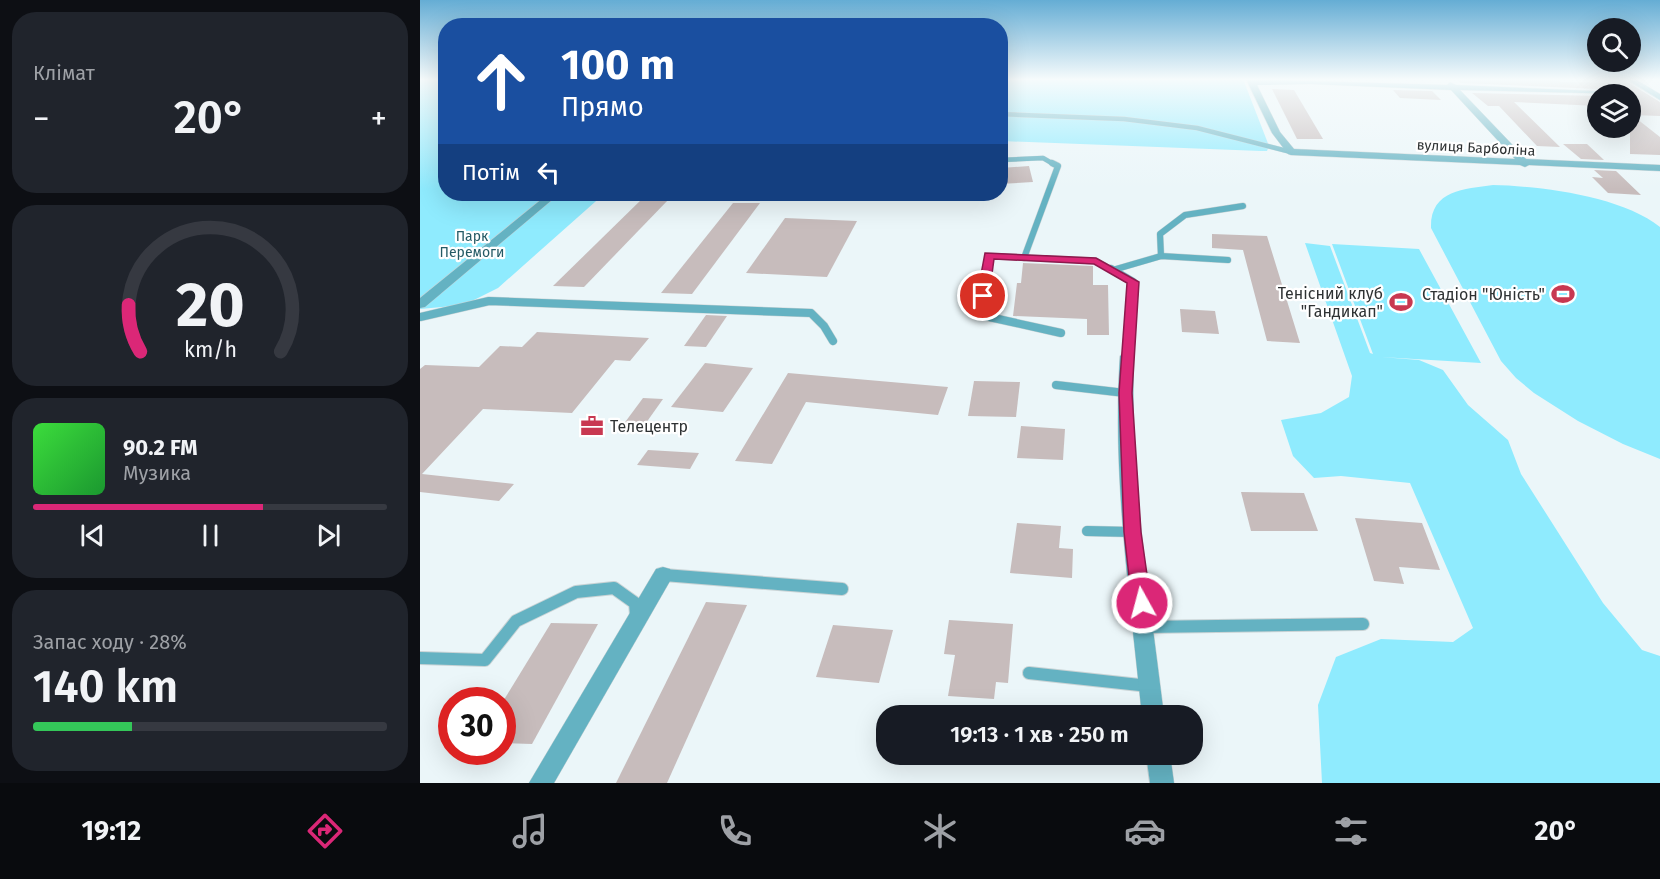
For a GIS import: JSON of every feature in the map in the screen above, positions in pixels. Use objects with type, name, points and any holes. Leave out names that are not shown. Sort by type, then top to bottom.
[{"type":"street","points":[[1268,116],[1276,133],[1291,152]]},
{"type":"street","points":[[1479,116],[1526,164]]},
{"type":"street","name":"вулиця Барболіна","points":[[1291,152],[1526,164],[1660,168]]},
{"type":"street","points":[[420,304],[545,201]]},
{"type":"street","points":[[1127,356],[1125,393],[1133,532],[1152,705]]},
{"type":"street","points":[[541,783],[663,575]]},
{"type":"street","points":[[1160,765],[1162,783]]},
{"type":"lane","points":[[1038,116],[1124,119],[1174,125],[1248,140],[1291,152]]},
{"type":"lane","points":[[1008,160],[1043,158],[1058,166],[1024,258]]},
{"type":"lane","points":[[1161,256],[1160,234],[1185,215],[1243,206]]},
{"type":"lane","points":[[1061,333],[980,315],[989,256],[1096,261],[1133,282],[1127,356]]},
{"type":"lane","points":[[1113,270],[1161,256],[1228,260]]},
{"type":"lane","points":[[420,317],[489,301],[811,313],[824,326],[833,341]]},
{"type":"lane","points":[[1056,385],[1125,393]]},
{"type":"lane","points":[[1087,531],[1133,532]]},
{"type":"lane","points":[[663,575],[842,589]]},
{"type":"lane","points":[[420,658],[485,660],[516,621],[576,592],[614,588],[635,603],[637,618]]},
{"type":"lane","points":[[1144,627],[1363,624]]},
{"type":"lane","points":[[1029,673],[1149,686]]},
{"type":"green space","name":"Парк Перемоги","points":[[420,116],[438,116],[438,201],[596,201],[498,288],[464,305],[420,309]]},
{"type":"green space","points":[[1008,116],[1257,116],[1269,146],[1267,151],[1008,141]]},
{"type":"green space","name":"Стадіон \"Юність\"","points":[[1493,185],[1556,191],[1603,200],[1644,216],[1660,227],[1660,459],[1623,444],[1578,421],[1534,393],[1501,361],[1431,228],[1432,215],[1436,206],[1443,199],[1460,190]]},
{"type":"green space","points":[[1305,243],[1330,246],[1370,353],[1373,354],[1332,244],[1419,249],[1481,363],[1381,357],[1419,360],[1443,370],[1468,405],[1508,440],[1521,474],[1603,603],[1642,650],[1660,656],[1660,783],[1322,783],[1318,705],[1336,657],[1381,639],[1453,642],[1473,628],[1410,483],[1341,476],[1314,478],[1293,456],[1281,420],[1321,413],[1349,397],[1352,376]]},
{"type":"building","points":[[1285,116],[1309,116],[1323,139],[1297,139]]},
{"type":"building","points":[[1508,116],[1528,116],[1560,147],[1537,146]]},
{"type":"building","points":[[1641,122],[1660,137],[1660,155],[1630,154],[1630,138],[1641,138]]},
{"type":"building","points":[[1563,144],[1587,144],[1604,160],[1581,159]]},
{"type":"building","points":[[1029,166],[1033,182],[1008,184],[1008,167]]},
{"type":"building","points":[[1594,170],[1616,171],[1641,195],[1608,193],[1592,177],[1603,178]]},
{"type":"building","points":[[640,201],[667,201],[584,287],[553,286]]},
{"type":"building","points":[[733,203],[760,203],[692,294],[661,293]]},
{"type":"building","points":[[785,218],[857,221],[827,277],[746,273]]},
{"type":"building","points":[[1212,234],[1267,236],[1300,343],[1267,341],[1243,250],[1212,248]]},
{"type":"building","points":[[1023,263],[1093,266],[1093,285],[1108,285],[1109,335],[1087,335],[1087,319],[1013,316],[1017,283],[1021,283]]},
{"type":"building","points":[[1180,309],[1215,311],[1219,334],[1182,332]]},
{"type":"building","points":[[706,315],[727,316],[706,347],[684,346]]},
{"type":"building","points":[[537,332],[649,338],[630,361],[615,360],[572,413],[483,409],[422,474],[514,484],[499,501],[420,492],[420,369],[425,365],[479,367],[500,346],[522,347]]},
{"type":"building","points":[[705,363],[753,368],[723,412],[671,407]]},
{"type":"building","points":[[788,373],[948,387],[938,415],[806,402],[772,464],[735,461]]},
{"type":"building","points":[[974,381],[1020,382],[1016,417],[968,416]]},
{"type":"building","points":[[643,398],[663,399],[641,430],[620,429]]},
{"type":"building","points":[[1021,426],[1065,429],[1063,460],[1017,458]]},
{"type":"building","points":[[648,450],[699,453],[690,469],[637,465]]},
{"type":"building","points":[[1241,492],[1304,493],[1318,531],[1251,531]]},
{"type":"building","points":[[1355,518],[1422,523],[1440,570],[1399,567],[1404,584],[1374,581]]},
{"type":"building","points":[[1017,523],[1061,526],[1059,548],[1073,549],[1072,578],[1010,573]]},
{"type":"building","points":[[706,602],[747,605],[667,783],[616,783]]},
{"type":"building","points":[[949,620],[1013,624],[1008,683],[996,682],[994,699],[948,696],[955,655],[944,654]]},
{"type":"building","points":[[551,623],[598,624],[532,744],[516,743],[516,687],[512,687]]},
{"type":"building","points":[[833,625],[893,630],[879,683],[816,677]]},
{"type":"place","name":"Стадіон \"Юність\"","points":[[1563,294]]},
{"type":"place","name":"Тенісний клуб \"Гандикап\"","points":[[1401,302]]},
{"type":"place","name":"Телецентр","points":[[592,426]]},
{"type":"route","points":[[983,296],[989,256],[1096,261],[1133,282],[1125,393],[1133,532],[1142,603]]}]
